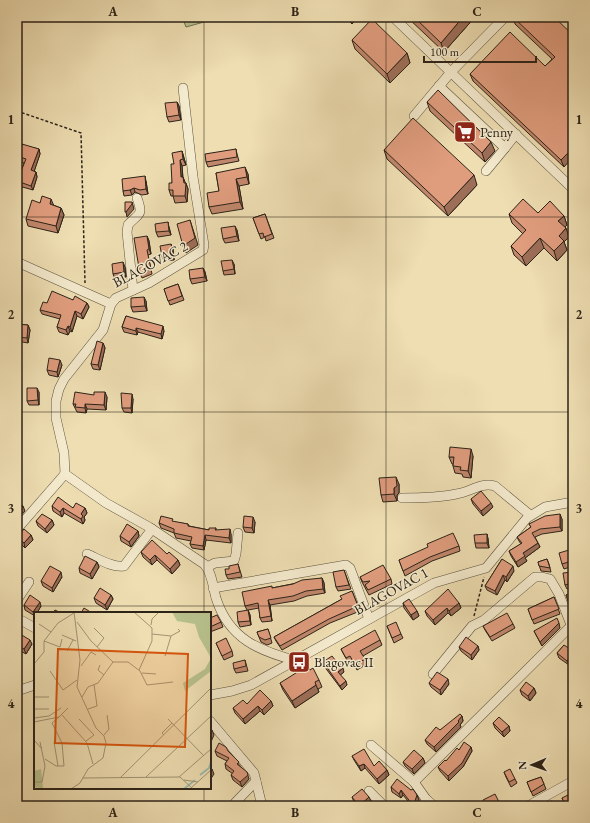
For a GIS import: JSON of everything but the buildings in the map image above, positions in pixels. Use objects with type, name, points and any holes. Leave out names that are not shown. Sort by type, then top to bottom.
[{"type":"street","points":[[393,17],[573,189]]},
{"type":"street","points":[[414,116],[451,72],[505,17]]},
{"type":"street","points":[[570,17],[573,20]]},
{"type":"street","points":[[439,86],[505,148]]},
{"type":"street","name":"BLAGOVAC 2","points":[[65,474],[64,454],[56,418],[56,401],[59,389],[64,379],[103,330],[111,304],[116,298],[149,283],[203,250],[204,238],[193,177],[184,88]]},
{"type":"street","points":[[486,171],[516,134]]},
{"type":"street","points":[[132,290],[127,232],[128,225],[138,218],[139,214],[136,198]]},
{"type":"street","points":[[17,262],[111,304]]},
{"type":"street","points":[[17,529],[65,474],[106,504],[152,529],[207,567],[221,612],[231,627],[244,640],[258,649],[270,654],[297,661]]},
{"type":"street","points":[[402,498],[458,494],[480,485],[490,484],[495,486],[530,515]]},
{"type":"street","points":[[486,568],[530,515],[545,507],[573,502]]},
{"type":"street","points":[[87,554],[119,567],[124,566],[152,529]]},
{"type":"street","points":[[207,567],[215,563],[234,561],[238,533]]},
{"type":"street","points":[[214,588],[346,565],[350,568],[369,619]]},
{"type":"street","name":"BLAGOVAC 1","points":[[211,695],[251,685],[297,661],[434,583],[486,568]]},
{"type":"street","points":[[414,782],[572,624],[550,579],[535,577],[484,620],[472,626],[433,674]]},
{"type":"street","points":[[17,600],[29,582]]},
{"type":"street","points":[[17,618],[34,627]]},
{"type":"street","points":[[17,691],[34,685]]},
{"type":"street","points":[[211,722],[254,773],[262,806]]},
{"type":"street","points":[[370,746],[414,782],[425,803],[434,806]]},
{"type":"street","points":[[232,806],[256,781]]},
{"type":"street","points":[[528,806],[573,781]]},
{"type":"street","points":[[369,791],[384,806]]},
{"type":"path","points":[[17,111],[80,133],[85,292]]},
{"type":"path","points":[[472,626],[486,568]]},
{"type":"green space","points":[[182,17],[222,17],[186,27]]},
{"type":"place","name":"Penny","points":[[465,132]]},
{"type":"place","name":"Blagovac II","points":[[299,662]]}]
